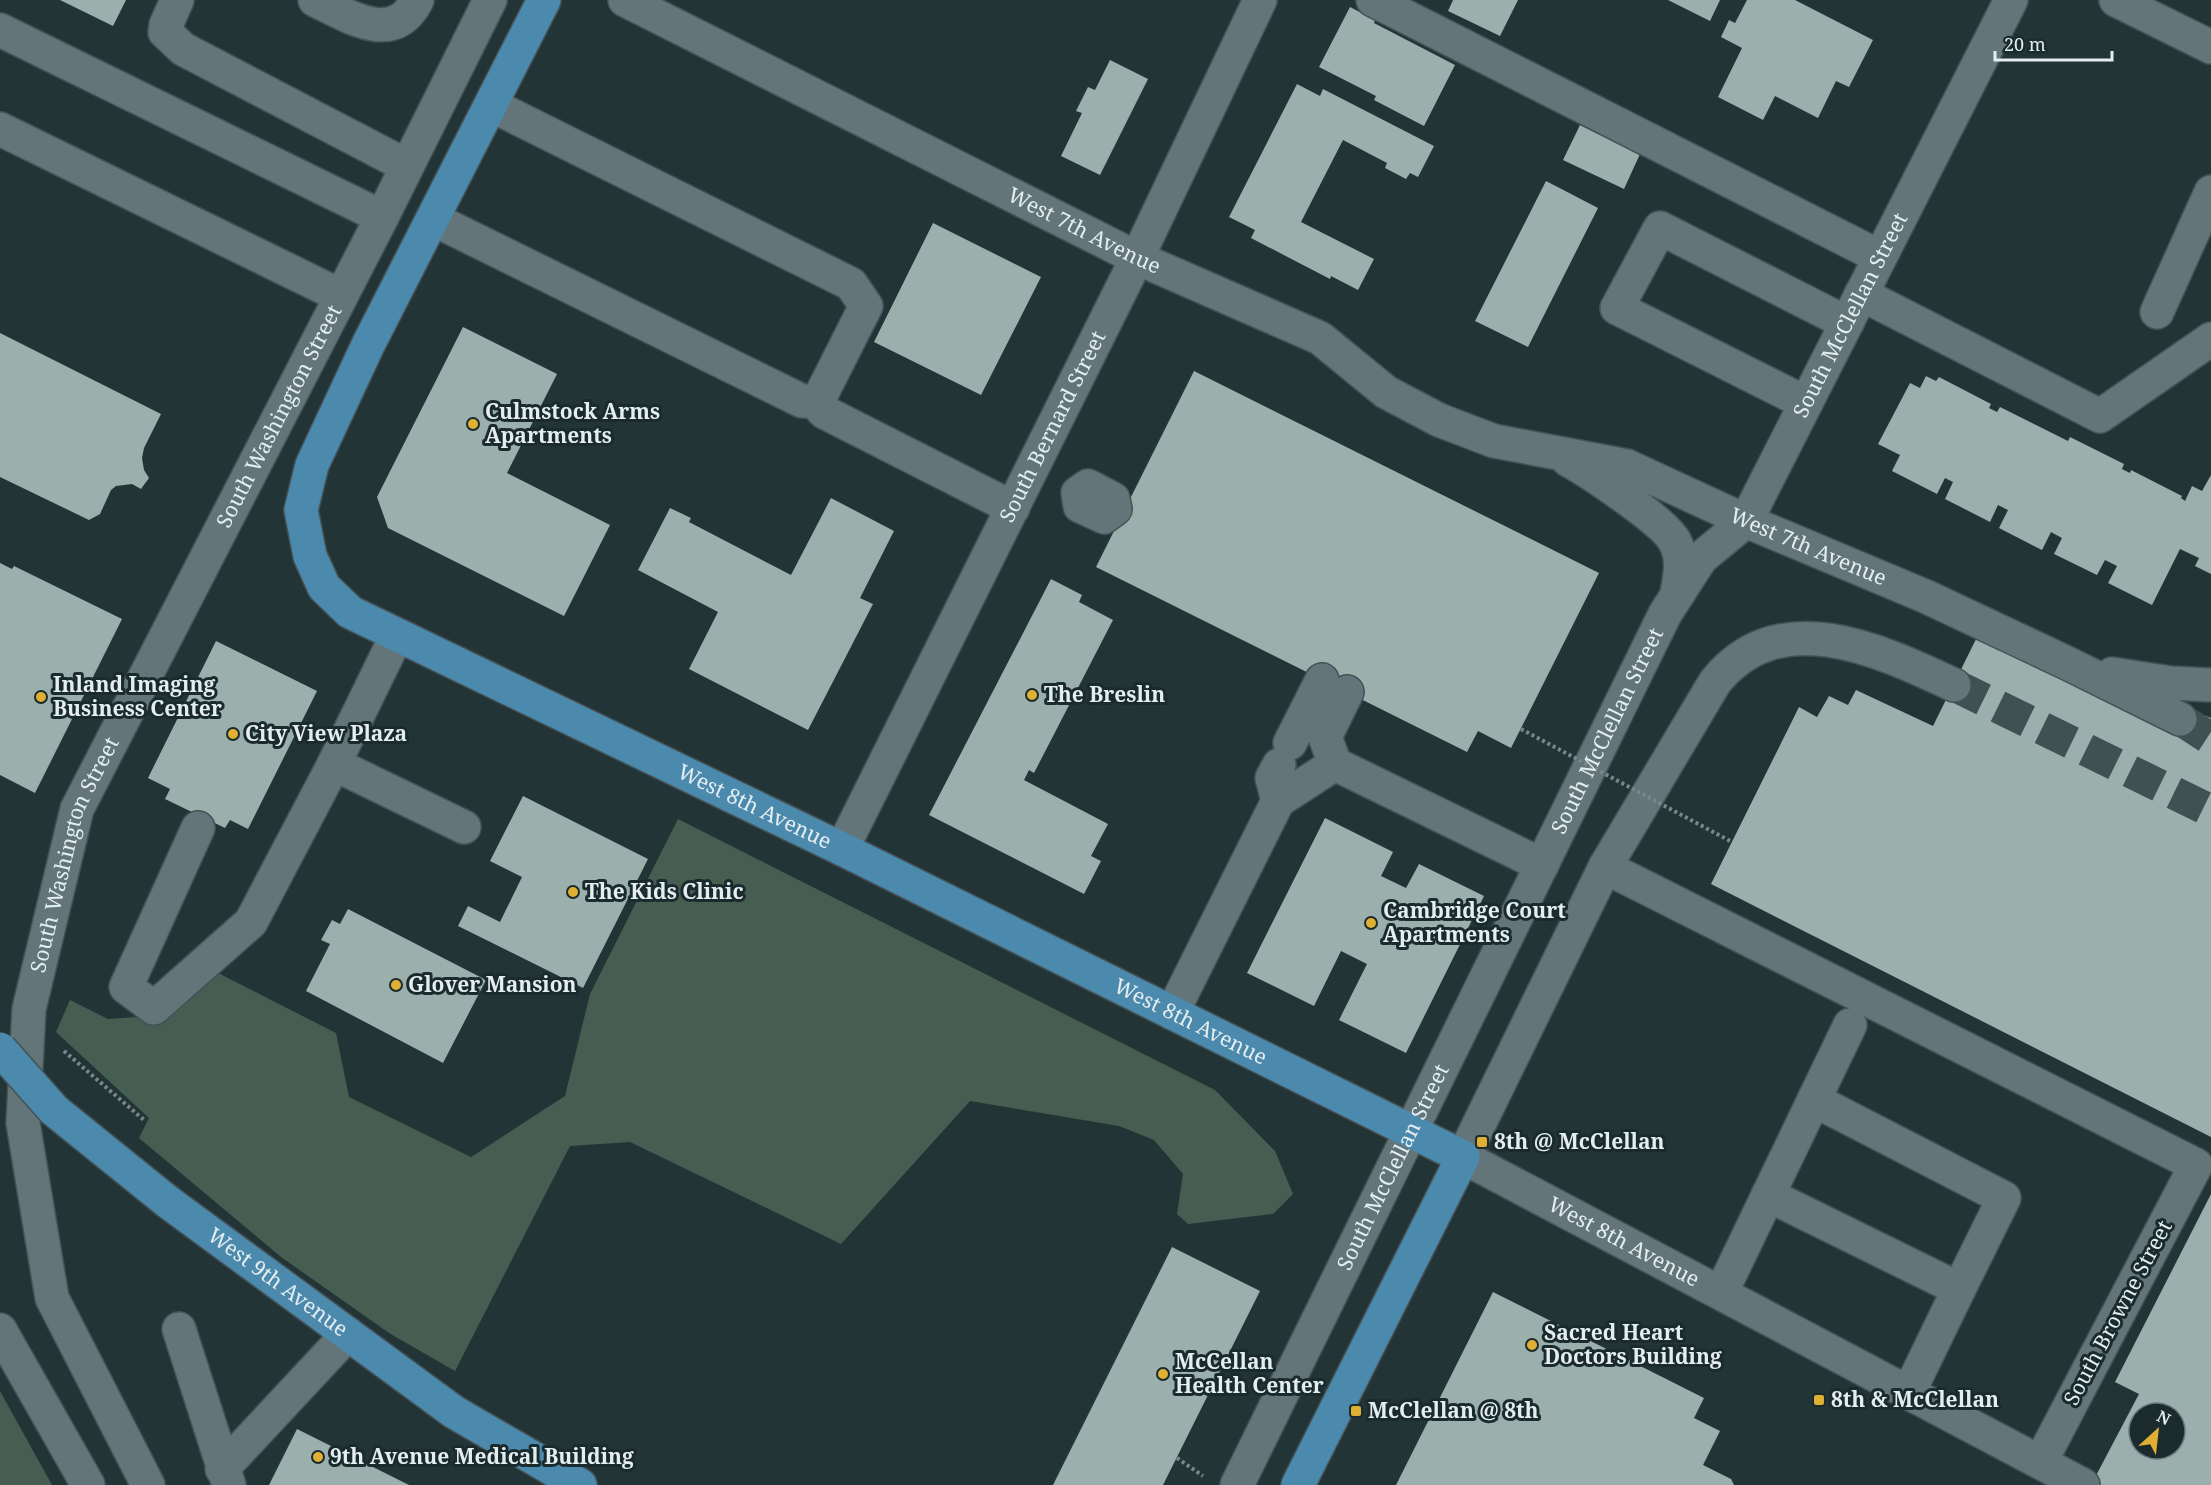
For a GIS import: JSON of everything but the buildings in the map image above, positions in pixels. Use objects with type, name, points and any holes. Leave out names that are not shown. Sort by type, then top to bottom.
[{"type":"main road","points":[[433,219],[544,0]]},
{"type":"main road","name":"West 8th Avenue","points":[[433,219],[368,345],[312,465],[301,510],[310,556],[324,587],[350,612],[842,849],[1463,1157]]},
{"type":"main road","name":"West 9th Avenue","points":[[0,1049],[54,1110],[168,1202],[454,1412],[580,1485]]},
{"type":"main road","points":[[1298,1485],[1463,1157]]},
{"type":"street","points":[[177,0],[165,25],[165,32],[183,49],[407,166]]},
{"type":"street","points":[[315,0],[381,27],[395,25],[410,13],[417,0]]},
{"type":"street","name":"South Washington Street","points":[[148,1485],[52,1298],[23,1123],[29,1009],[77,809],[382,217],[490,0]]},
{"type":"street","name":"West 7th Avenue","points":[[626,0],[1137,258],[1320,338],[1386,392],[1439,420],[1494,441],[1627,466],[1746,521],[1927,597],[2180,719]]},
{"type":"street","name":"South Bernard Street","points":[[842,849],[1137,258],[1260,0]]},
{"type":"street","points":[[1373,0],[1881,256]]},
{"type":"street","name":"South McClellan Street","points":[[1221,1482],[1409,1130],[1677,594],[1701,558],[1746,521],[2011,0]]},
{"type":"street","points":[[2116,0],[2211,47]]},
{"type":"street","points":[[0,30],[382,217]]},
{"type":"street","points":[[491,105],[851,284],[866,306],[821,394],[814,401]]},
{"type":"street","points":[[0,129],[341,296]]},
{"type":"street","points":[[2157,312],[2211,192]]},
{"type":"street","points":[[433,219],[802,400],[814,401],[824,412],[1012,508]]},
{"type":"street","points":[[1806,403],[1617,308],[1660,228],[1854,308],[2100,416],[2211,339]]},
{"type":"street","name":"West 7th Avenue","points":[[1543,451],[1584,469],[1660,525],[1674,539],[1680,554],[1681,572],[1677,594]]},
{"type":"street","points":[[1031,470],[1078,493],[1080,506],[1104,517],[1119,511]]},
{"type":"street","points":[[198,828],[126,987],[154,1008],[251,922],[334,764],[397,635]]},
{"type":"street","points":[[1463,1157],[1605,867],[1715,682],[1729,664],[1749,651],[1777,641],[1837,640],[1872,650],[1954,685]]},
{"type":"street","name":"West 7th Avenue","points":[[2067,663],[2123,677],[2211,686]]},
{"type":"street","points":[[1278,801],[1272,778],[1284,754],[1335,686],[1325,737],[1335,764],[1542,865]]},
{"type":"street","points":[[334,764],[464,827]]},
{"type":"street","points":[[1172,1012],[1278,801],[1335,764]]},
{"type":"street","name":"South Browne Street","points":[[1605,867],[2196,1165],[2041,1461]]},
{"type":"street","points":[[1721,1293],[1850,1025]]},
{"type":"street","points":[[1814,1100],[2004,1198],[1909,1392]]},
{"type":"street","name":"West 8th Avenue","points":[[1463,1157],[2083,1485]]},
{"type":"street","points":[[1768,1195],[1959,1289]]},
{"type":"street","points":[[179,1329],[226,1477]]},
{"type":"street","points":[[0,1330],[88,1485]]},
{"type":"street","points":[[226,1477],[348,1334]]},
{"type":"path","points":[[1521,729],[1732,842]]},
{"type":"path","points":[[63,1050],[144,1120]]},
{"type":"path","points":[[1177,1458],[1221,1482]]},
{"type":"green space","points":[[678,819],[1215,1090],[1275,1151],[1293,1194],[1273,1214],[1188,1224],[1177,1214],[1183,1174],[1154,1140],[1119,1126],[970,1101],[841,1244],[630,1142],[570,1146],[455,1371],[389,1333],[281,1257],[139,1138],[149,1118],[56,1032],[70,1000],[108,1019],[151,1016],[214,971],[336,1033],[349,1097],[471,1157],[565,1096],[590,994]]},
{"type":"green space","points":[[0,1391],[52,1485],[0,1485]]},
{"type":"tunnel","points":[[1954,685],[2211,811]]},
{"type":"tunnel","points":[[2180,719],[2211,739]]},
{"type":"place","name":"Culmstock Arms Apartments","points":[[473,424]]},
{"type":"place","name":"The Breslin","points":[[1032,695]]},
{"type":"place","name":"Inland Imaging Business Center","points":[[41,697]]},
{"type":"place","name":"City View Plaza","points":[[233,734]]},
{"type":"place","name":"The Kids Clinic","points":[[573,892]]},
{"type":"place","name":"Cambridge Court Apartments","points":[[1371,923]]},
{"type":"place","name":"Glover Mansion","points":[[396,985]]},
{"type":"place","name":"8th @ McClellan","points":[[1482,1142]]},
{"type":"place","name":"Sacred Heart Doctors Building","points":[[1532,1345]]},
{"type":"place","name":"McCellan Health Center","points":[[1163,1374]]},
{"type":"place","name":"8th & McClellan","points":[[1819,1400]]},
{"type":"place","name":"McClellan @ 8th","points":[[1356,1411]]},
{"type":"place","name":"9th Avenue Medical Building","points":[[318,1457]]}]
